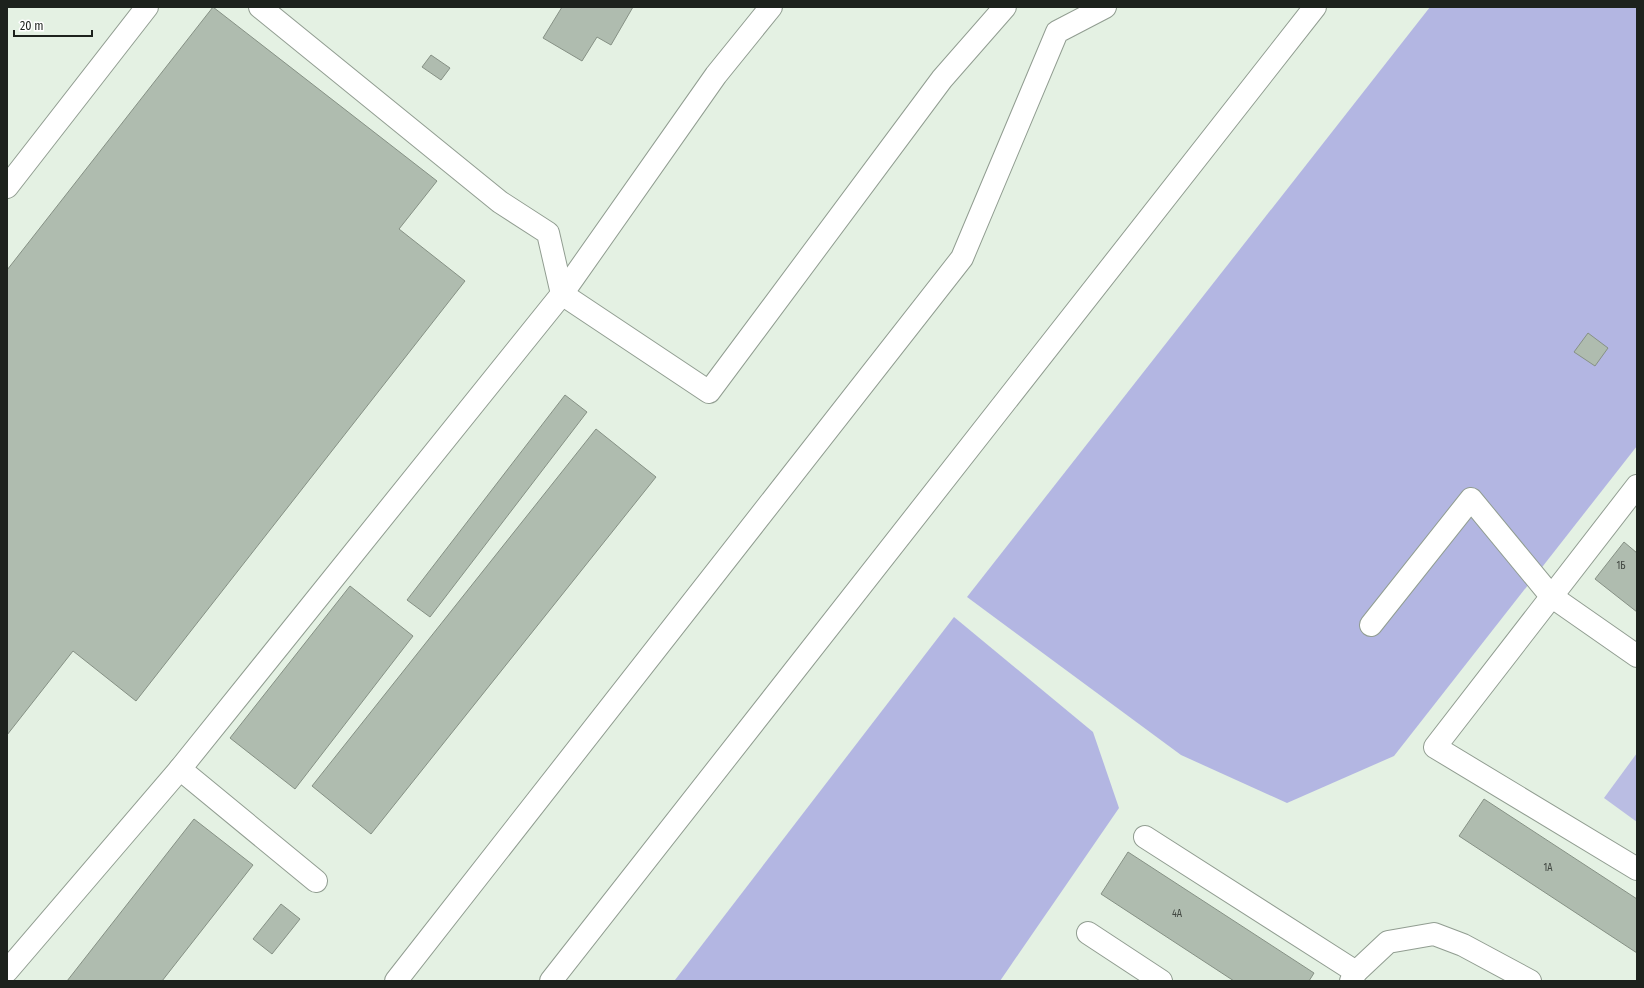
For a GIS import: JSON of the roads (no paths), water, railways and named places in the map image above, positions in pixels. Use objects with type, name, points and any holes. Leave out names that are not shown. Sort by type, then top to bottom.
[{"type":"lane","points":[[7,187],[147,7]]},
{"type":"lane","points":[[260,7],[500,202],[548,233],[562,294],[709,392],[942,79],[1005,7]]},
{"type":"lane","points":[[7,971],[180,769],[562,294],[716,74],[771,7]]},
{"type":"lane","points":[[396,981],[962,258],[1057,32],[1105,7]]},
{"type":"lane","points":[[552,981],[1315,7]]},
{"type":"lane","points":[[1637,486],[1435,747],[1637,869]]},
{"type":"lane","points":[[1371,625],[1471,499],[1551,596],[1637,656]]},
{"type":"lane","points":[[180,769],[316,881]]},
{"type":"lane","points":[[1145,837],[1353,977],[1388,942],[1434,934],[1463,945],[1530,981]]},
{"type":"lane","points":[[1088,933],[1161,981]]}]
